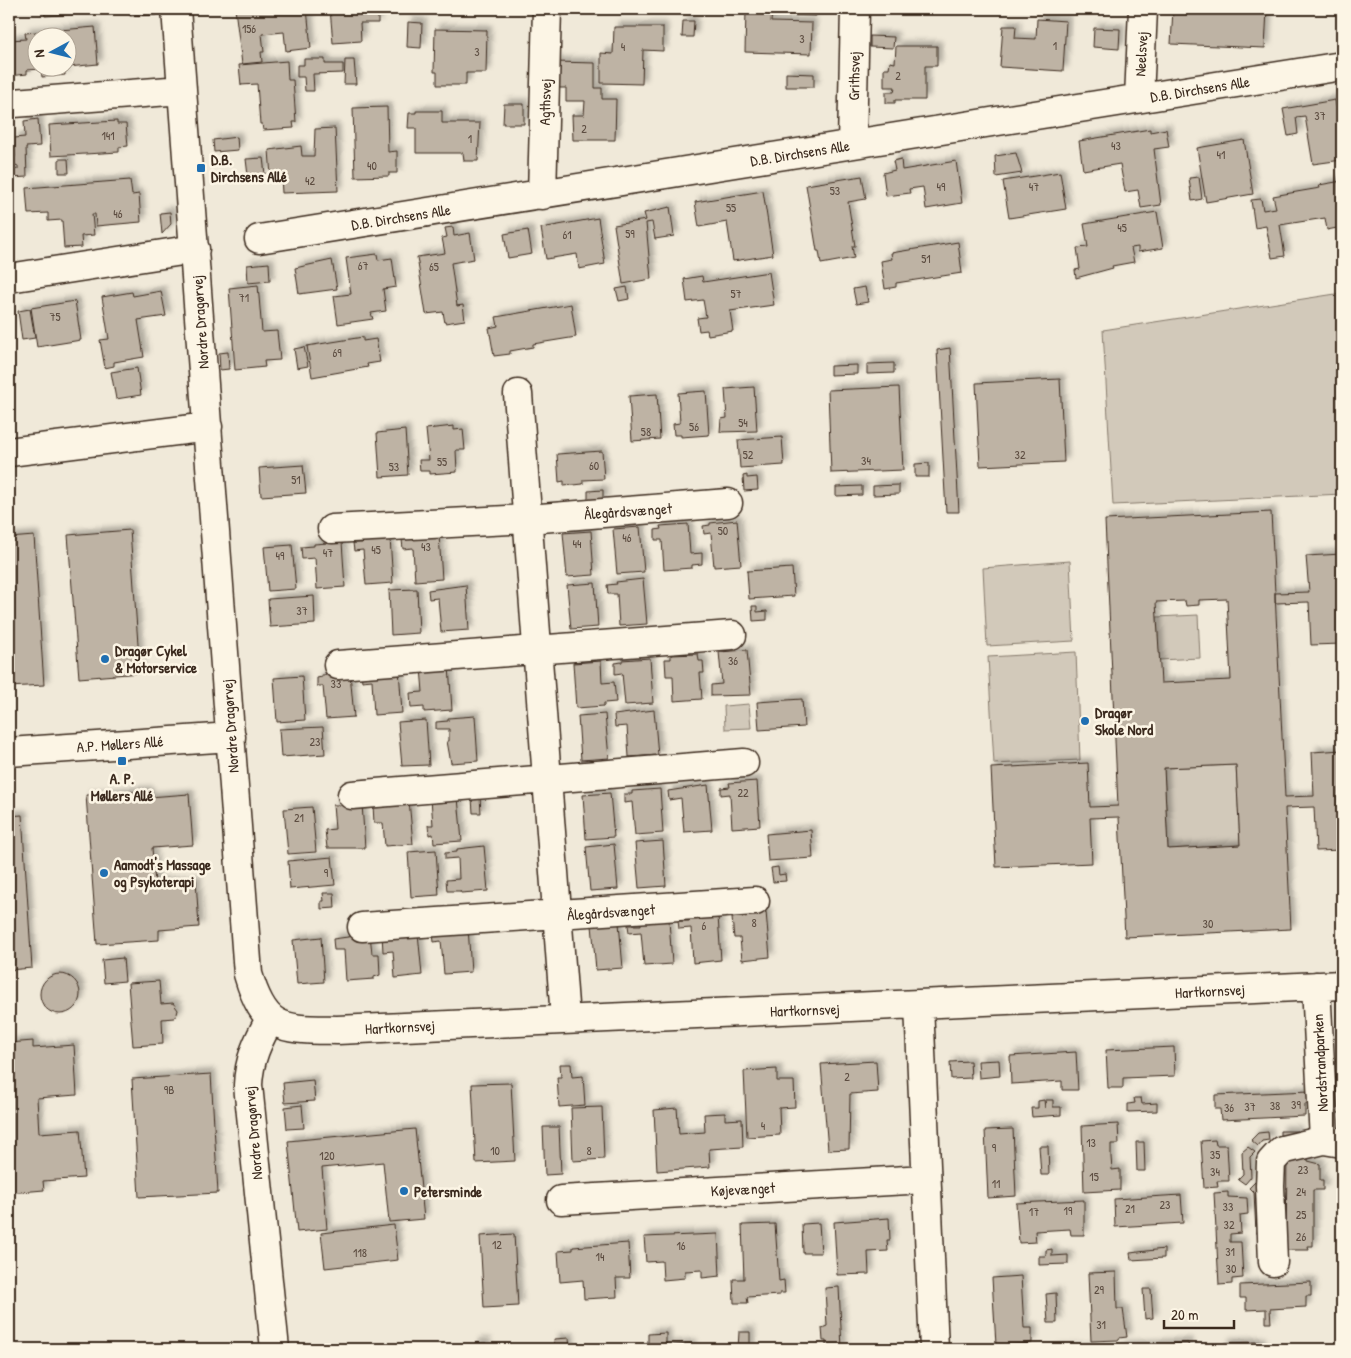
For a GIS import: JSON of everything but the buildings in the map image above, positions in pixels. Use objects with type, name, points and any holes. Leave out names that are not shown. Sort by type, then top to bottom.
[{"type":"street","name":"Nordre Dragørvej","points":[[176,9],[248,974],[255,999],[270,1019],[255,1046],[249,1065],[248,1085],[275,1349]]},
{"type":"street","name":"Agthsvej","points":[[542,195],[547,9]]},
{"type":"street","name":"Grithsvej","points":[[852,144],[855,9]]},
{"type":"street","name":"Neelsvej","points":[[1139,98],[1143,9]]},
{"type":"street","name":"D.B. Dirchsens Alle","points":[[259,239],[1342,66]]},
{"type":"street","points":[[14,104],[182,90]]},
{"type":"street","points":[[9,278],[195,249]]},
{"type":"street","name":"Ålegårdsvænget","points":[[518,394],[564,1018]]},
{"type":"street","points":[[9,452],[208,427]]},
{"type":"street","name":"Ålegårdsvænget","points":[[332,528],[528,519],[728,503]]},
{"type":"street","points":[[338,665],[732,635]]},
{"type":"street","name":"A.P. Møllers Allé","points":[[9,752],[231,737]]},
{"type":"street","points":[[352,795],[744,763]]},
{"type":"street","name":"Ålegårdsvænget","points":[[362,927],[557,916],[755,901]]},
{"type":"street","name":"Hartkornsvej","points":[[270,1019],[291,1029],[337,1030],[564,1018],[919,1005],[1329,985]]},
{"type":"street","name":"Nordstrandparken","points":[[1273,1262],[1270,1186],[1272,1162],[1282,1150],[1333,1141],[1329,985]]},
{"type":"street","points":[[919,1005],[925,1178],[934,1349]]},
{"type":"street","name":"Køjevænget","points":[[560,1200],[925,1178]]},
{"type":"shaded area","points":[[1342,293],[1342,494],[1113,505],[1103,330]]},
{"type":"shaded area","points":[[1070,561],[1074,641],[987,646],[983,568]]},
{"type":"shaded area","points":[[1198,615],[1200,658],[1159,660],[1157,617]]},
{"type":"shaded area","points":[[1076,652],[1080,760],[994,764],[988,657]]},
{"type":"shaded area","points":[[749,704],[751,728],[725,729],[724,706]]},
{"type":"shaded area","points":[[1236,765],[1240,845],[1168,849],[1164,768]]},
{"type":"place","name":"D.B. Dirchsens Allé","points":[[201,168]]},
{"type":"place","name":"Dragør Cykel & Motorservice","points":[[105,659]]},
{"type":"place","name":"Dragør Skole Nord","points":[[1085,721]]},
{"type":"place","name":"A. P. Møllers Allé","points":[[122,761]]},
{"type":"place","name":"Aamodt's Massage og Psykoterapi","points":[[104,873]]},
{"type":"place","name":"Petersminde","points":[[404,1191]]}]
